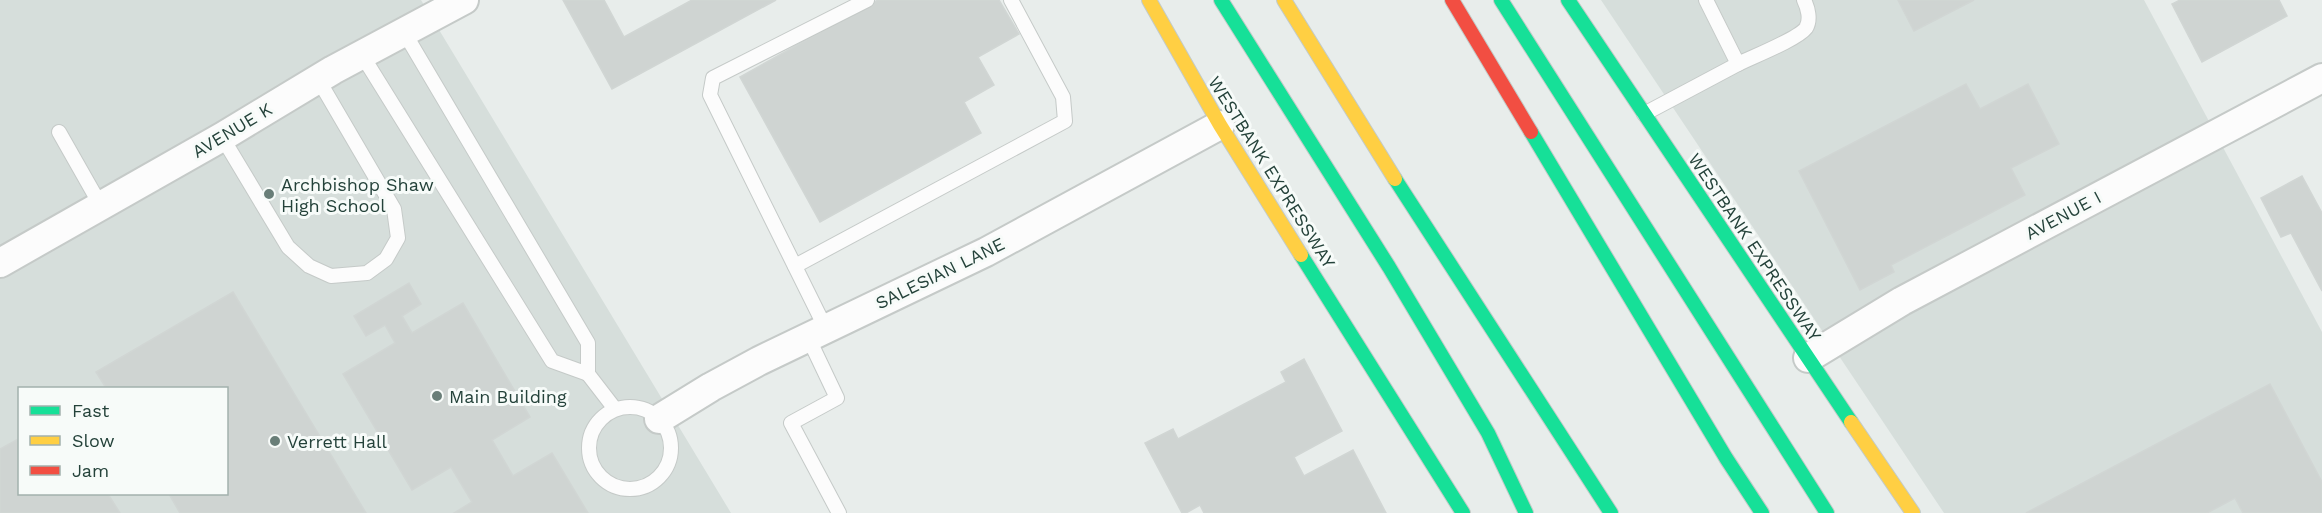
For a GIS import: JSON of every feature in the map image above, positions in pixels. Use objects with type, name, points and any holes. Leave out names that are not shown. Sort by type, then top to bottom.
[{"type":"main road","name":"WESTBANK EXPRESSWAY","points":[[1149,0],[1220,125],[1463,513]]},
{"type":"main road","points":[[1221,0],[1389,267],[1488,433],[1526,513]]},
{"type":"main road","points":[[1284,0],[1351,111],[1611,513]]},
{"type":"main road","points":[[1452,0],[1726,458],[1762,513]]},
{"type":"main road","points":[[1501,0],[1827,513]]},
{"type":"main road","name":"WESTBANK EXPRESSWAY","points":[[1568,0],[1913,513]]},
{"type":"street","name":"AVENUE K","points":[[0,263],[222,137],[318,79],[464,0]]},
{"type":"street","name":"AVENUE I","points":[[1808,358],[1902,301],[2322,78]]},
{"type":"street","name":"SALESIAN LANE","points":[[660,419],[711,387],[986,252],[1220,125]]},
{"type":"lane","points":[[839,513],[791,423],[837,398],[817,333],[795,266],[710,95],[712,78],[867,0]]},
{"type":"lane","points":[[795,266],[1065,121],[1063,97],[1011,0]]},
{"type":"lane","points":[[1706,0],[1738,64]]},
{"type":"lane","points":[[1644,114],[1806,28],[1809,17],[1804,0]]},
{"type":"lane","points":[[404,32],[588,343],[588,374]]},
{"type":"lane","points":[[362,55],[552,361],[588,374],[615,409]]},
{"type":"lane","points":[[222,137],[288,247],[309,266],[331,276],[366,273],[386,259],[398,238],[394,209],[318,79]]},
{"type":"lane","points":[[59,132],[101,206]]},
{"type":"lane","points":[[637,406],[648,410],[660,419],[671,440],[671,455],[667,469],[657,480],[645,487],[631,490],[617,488],[604,481],[594,470],[589,456],[589,442],[594,428],[603,417],[615,409],[637,406]]},
{"type":"shaded area","name":"Archbishop Shaw High School","points":[[0,0],[421,0],[731,513],[0,513]]},
{"type":"shaded area","points":[[1601,0],[2144,0],[2322,332],[2322,513],[1944,513]]},
{"type":"building","points":[[563,0],[604,0],[624,37],[692,0],[776,0],[612,89]]},
{"type":"building","points":[[878,0],[999,0],[1019,34],[978,57],[994,85],[964,102],[981,133],[820,222],[740,77]]},
{"type":"building","points":[[1898,0],[1974,0],[1914,31]]},
{"type":"building","points":[[2180,0],[2279,0],[2287,16],[2202,62],[2172,4]]},
{"type":"building","points":[[1966,84],[1980,109],[2028,84],[2059,144],[2011,168],[2025,195],[1891,265],[1894,272],[1860,290],[1799,171]]},
{"type":"building","points":[[2302,176],[2322,213],[2322,291],[2291,233],[2281,237],[2261,198]]},
{"type":"building","name":"Main Building","points":[[409,283],[421,304],[402,316],[412,333],[463,303],[530,417],[492,440],[513,476],[552,453],[588,513],[454,513],[472,502],[451,467],[412,490],[343,374],[395,343],[385,325],[366,336],[354,316]]},
{"type":"building","name":"Verrett Hall","points":[[233,292],[366,513],[180,513],[170,495],[228,495],[228,387],[105,387],[96,372]]},
{"type":"building","points":[[1304,359],[1342,431],[1294,457],[1304,476],[1353,450],[1386,513],[1204,513],[1200,505],[1182,513],[1145,443],[1173,429],[1178,439],[1286,382],[1281,372]]},
{"type":"building","points":[[2270,384],[2322,482],[2322,513],[2243,513],[2235,498],[2207,513],[2026,513]]},
{"type":"building","points":[[18,439],[18,495],[109,495],[120,513],[0,513],[0,449]]},
{"type":"traffic: fast","points":[[1221,0],[1389,267],[1488,433],[1526,513]]},
{"type":"traffic: fast","points":[[1501,0],[1827,513]]},
{"type":"traffic: fast","points":[[1568,0],[1851,422]]},
{"type":"traffic: fast","points":[[1531,132],[1726,458],[1762,513]]},
{"type":"traffic: fast","points":[[1395,179],[1611,513]]},
{"type":"traffic: fast","points":[[1301,255],[1463,513]]},
{"type":"traffic: slow","points":[[1149,0],[1220,125],[1301,255]]},
{"type":"traffic: slow","points":[[1284,0],[1395,179]]},
{"type":"traffic: slow","points":[[1851,422],[1913,513]]},
{"type":"traffic: jam","points":[[1452,0],[1531,132]]},
{"type":"place","name":"Archbishop Shaw High School","points":[[269,194]]},
{"type":"place","name":"Main Building","points":[[437,396]]},
{"type":"place","name":"Verrett Hall","points":[[275,441]]}]
